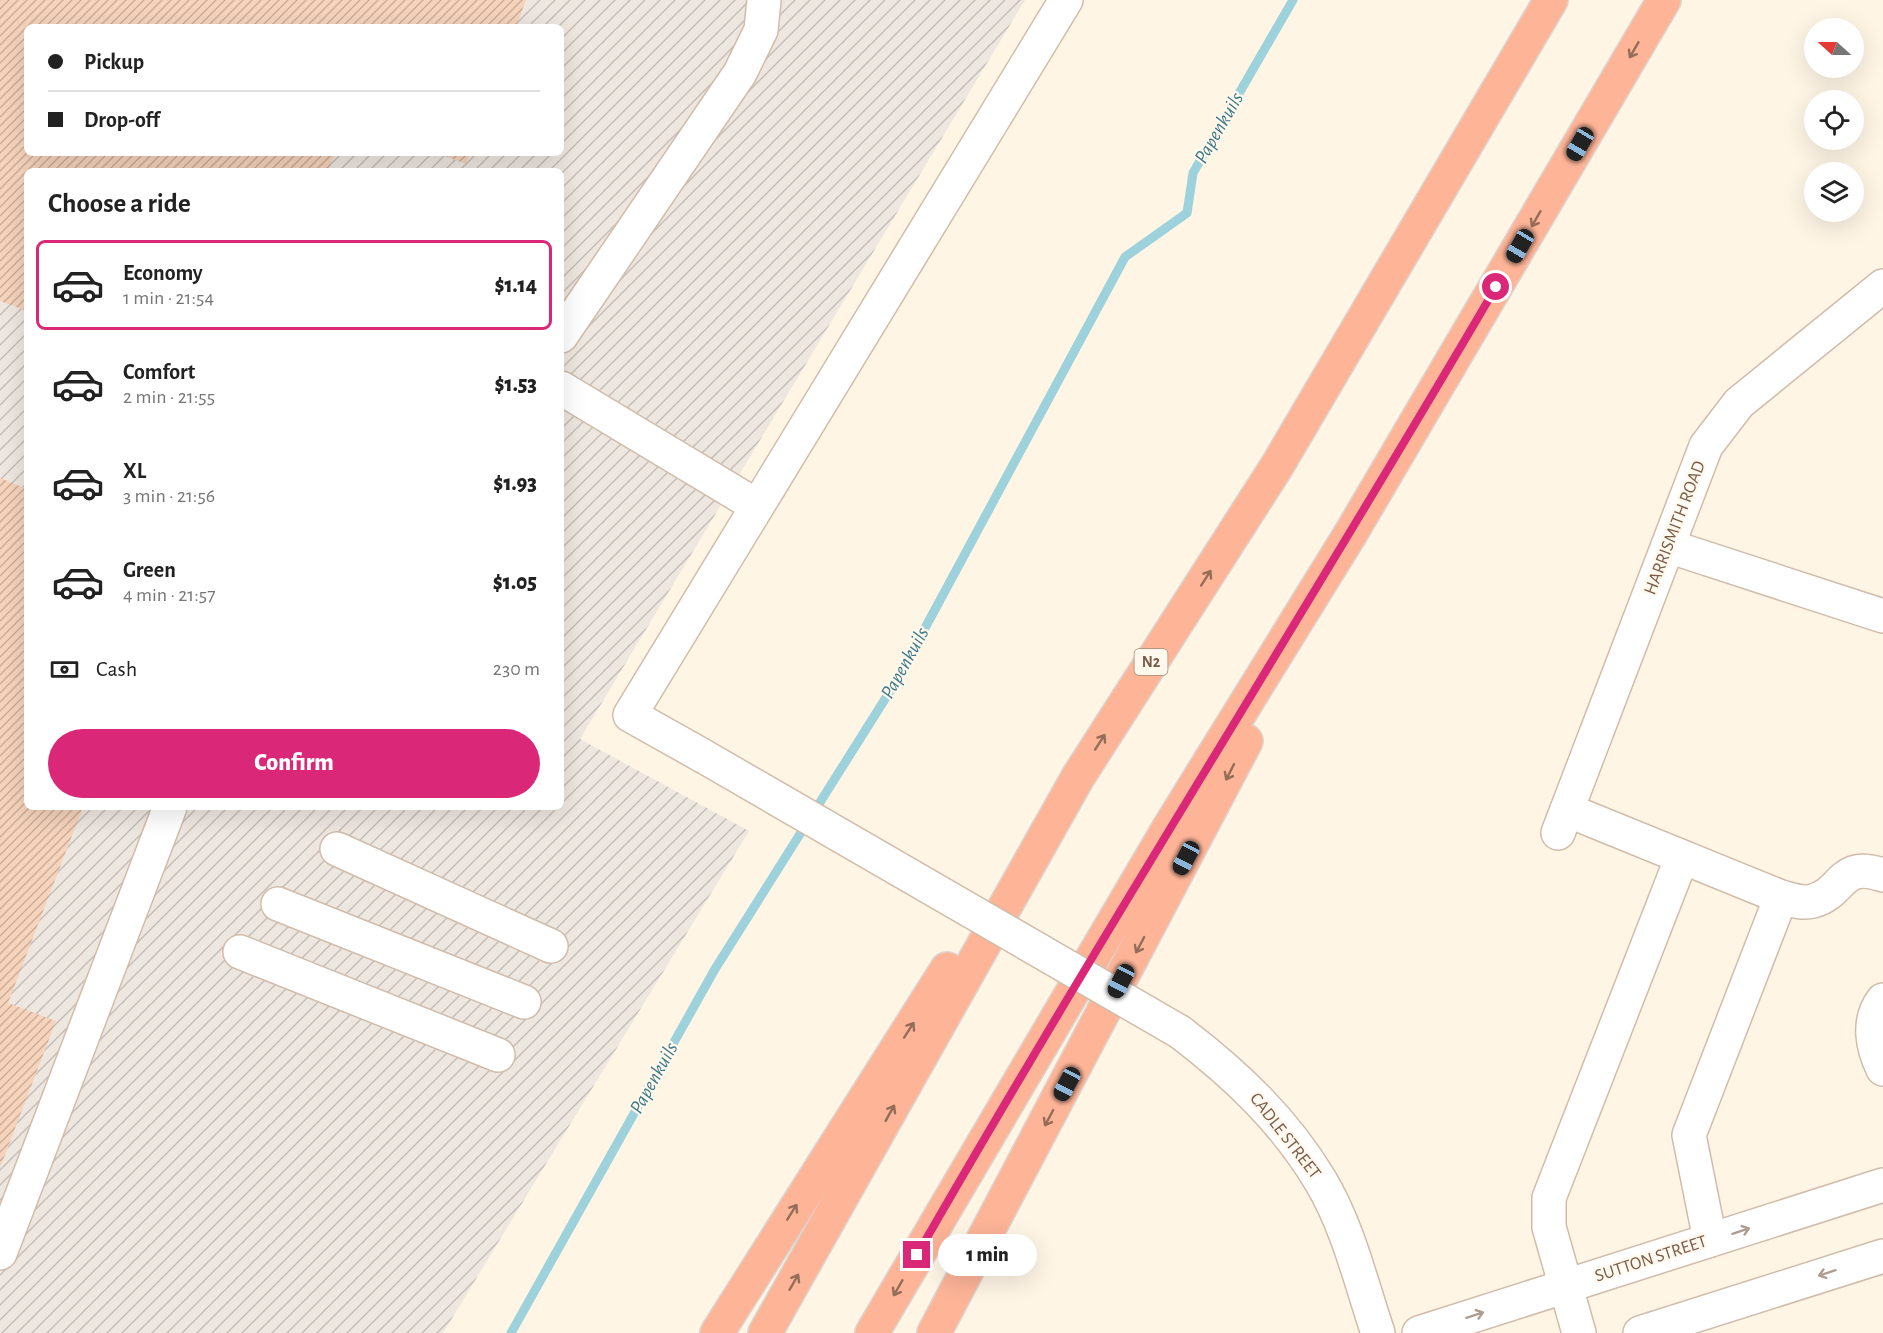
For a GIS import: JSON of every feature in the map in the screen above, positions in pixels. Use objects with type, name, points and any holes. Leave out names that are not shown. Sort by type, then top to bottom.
[{"type":"highway","name":"N2","points":[[765,1333],[1078,777],[1277,466],[1551,0]]},
{"type":"highway","points":[[872,1333],[1170,826],[1351,533],[1664,0]]},
{"type":"highway","points":[[934,1333],[1197,838],[1351,533]]},
{"type":"highway","points":[[717,1333],[994,895],[1078,777]]},
{"type":"street","points":[[564,332],[740,73],[761,30],[764,0]]},
{"type":"street","points":[[564,390],[757,506],[1066,0]]},
{"type":"street","name":"HARRISMITH ROAD","points":[[1682,857],[1562,821],[1706,446],[1739,403],[1883,286]]},
{"type":"street","name":"CADLE STREET","points":[[757,506],[630,715],[1180,1032],[1223,1065],[1258,1097],[1297,1146],[1321,1181],[1340,1222],[1378,1333]]},
{"type":"street","points":[[1668,546],[1883,616]]},
{"type":"street","points":[[0,1253],[169,810]]},
{"type":"street","points":[[337,849],[551,946]]},
{"type":"street","points":[[1579,1333],[1550,1227],[1549,1198],[1682,857],[1781,897],[1802,903],[1814,901],[1853,872],[1862,870],[1883,875]]},
{"type":"street","points":[[1710,1240],[1689,1135],[1781,897]]},
{"type":"street","points":[[278,904],[524,1002]]},
{"type":"street","points":[[240,952],[498,1055]]},
{"type":"street","points":[[1883,1000],[1874,1014],[1871,1029],[1883,1069]]},
{"type":"street","name":"SUTTON STREET","points":[[1419,1333],[1883,1185]]},
{"type":"street","points":[[1640,1333],[1883,1256]]},
{"type":"shaded area","points":[[0,0],[1025,0],[580,739],[749,831],[443,1333],[0,1333]]},
{"type":"building","points":[[0,0],[526,0],[517,24],[24,24],[24,156],[334,156],[329,168],[24,168],[24,310],[0,301]]},
{"type":"building","points":[[445,156],[469,156],[466,164]]},
{"type":"building","points":[[0,478],[24,488],[24,810],[82,810],[8,1003],[56,1021],[0,1168]]},
{"type":"waterway","name":"Papenkuils","points":[[511,1333],[715,969],[897,680],[1125,257],[1187,213],[1193,173],[1293,0]]},
{"type":"route","points":[[917,1255],[1170,826],[1351,533],[1496,287]]}]
